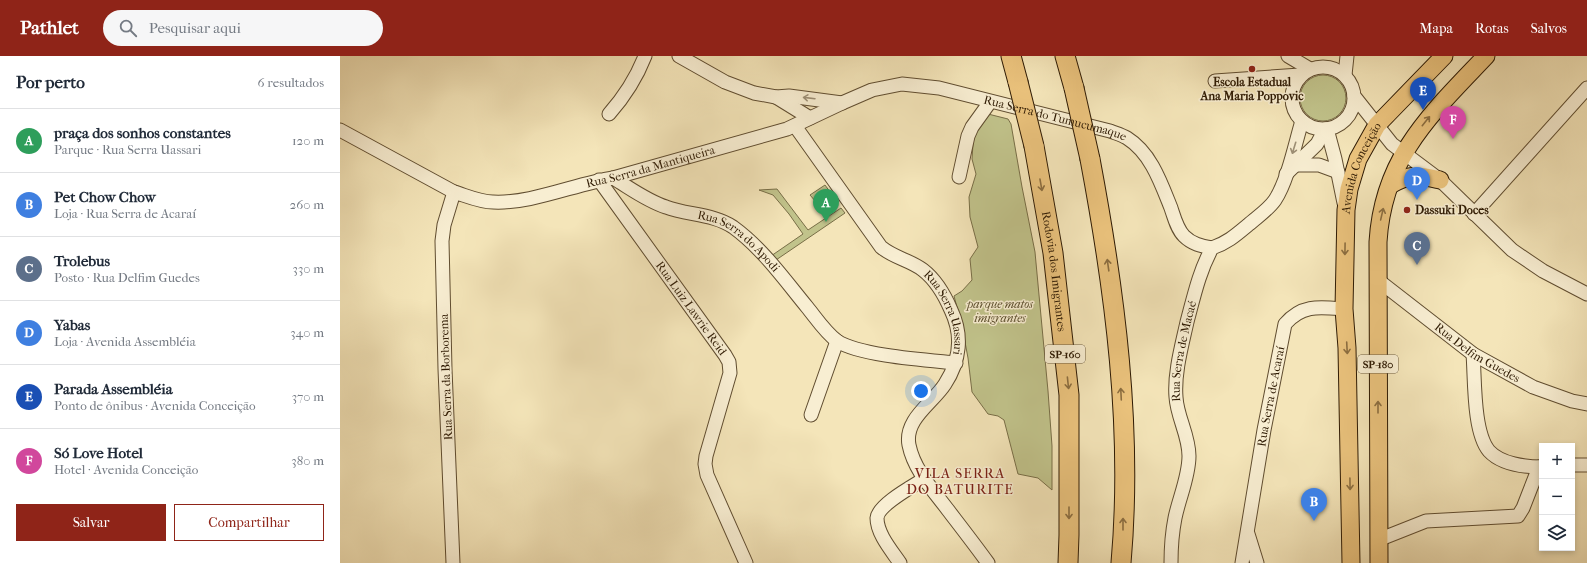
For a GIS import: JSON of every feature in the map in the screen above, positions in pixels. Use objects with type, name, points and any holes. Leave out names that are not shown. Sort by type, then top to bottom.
[{"type":"highway","name":"Rodovia dos Imigrantes","points":[[1011,56],[1034,146],[1053,253],[1069,395],[1068,563]]},
{"type":"highway","points":[[1066,56],[1090,159],[1104,232],[1119,353],[1124,442],[1123,535],[1120,563]]},
{"type":"main road","name":"Avenida Conceição","points":[[1344,309],[1346,210],[1353,173],[1376,126],[1444,56]]},
{"type":"main road","name":"SP-180","points":[[1379,563],[1379,229],[1381,216],[1390,185],[1403,153],[1434,111],[1486,56]]},
{"type":"main road","points":[[1390,185],[1408,176],[1418,176],[1440,180]]},
{"type":"main road","name":"SP-180","points":[[1344,309],[1347,348],[1351,563]]},
{"type":"main road","points":[[1349,445],[1358,450],[1378,446]]},
{"type":"street","points":[[609,114],[630,88],[645,56]]},
{"type":"street","points":[[679,56],[708,73],[739,88],[776,97],[810,118]]},
{"type":"street","points":[[1288,56],[1310,67]]},
{"type":"street","points":[[1345,75],[1347,56]]},
{"type":"street","points":[[1215,81],[1310,67],[1326,66],[1336,69],[1345,75],[1350,81],[1354,96],[1353,106],[1349,114],[1336,126],[1326,129],[1313,127],[1302,121],[1293,108],[1292,100],[1294,85],[1310,67]]},
{"type":"street","name":"Rua Serra do Tumucumaque","points":[[842,103],[872,90],[902,84],[939,88],[1110,131],[1126,138],[1136,145],[1152,166],[1161,181],[1175,219],[1184,235],[1197,245],[1212,248]]},
{"type":"street","points":[[1474,214],[1587,88]]},
{"type":"street","points":[[776,97],[789,96],[842,103]]},
{"type":"street","points":[[1354,96],[1387,139],[1403,153],[1440,180],[1512,250],[1543,272],[1586,291]]},
{"type":"street","points":[[959,177],[968,136],[972,127],[990,102]]},
{"type":"street","name":"Rua Serra da Mantiqueira","points":[[340,130],[454,192],[472,198],[492,202],[514,202],[598,180],[613,178],[795,126],[842,103]]},
{"type":"street","points":[[1212,248],[1230,240],[1268,208],[1279,192],[1302,121]]},
{"type":"street","name":"Rua Serra Uassari","points":[[795,126],[881,247],[888,254],[923,270],[947,299],[956,318],[959,335],[959,352],[956,363],[945,385],[921,411],[912,426],[909,444],[924,479],[988,563]]},
{"type":"street","points":[[1286,174],[1317,144],[1326,129]]},
{"type":"street","points":[[1326,129],[1338,172],[1346,210]]},
{"type":"street","points":[[1297,165],[1319,165],[1338,172]]},
{"type":"street","name":"Rua Serra do Apodi","points":[[613,178],[653,202],[667,208],[703,216],[731,226],[744,236],[773,265],[827,331],[837,341],[866,352],[956,363]]},
{"type":"street","name":"Rua Luiz Lawrie Reid","points":[[598,180],[729,362],[730,373],[705,464],[707,475],[746,563]]},
{"type":"street","name":"Rua Serra da Borborema","points":[[453,563],[445,369],[442,241],[444,225],[454,192]]},
{"type":"street","name":"Rua Serra de Macaé","points":[[1172,563],[1171,542],[1189,456],[1186,436],[1180,419],[1176,396],[1181,344],[1194,292],[1203,265],[1212,248]]},
{"type":"street","name":"Rua Delfim Guedes","points":[[1379,281],[1473,354],[1533,387],[1572,401],[1587,404]]},
{"type":"street","name":"Rua Serra de Acaraí","points":[[1242,563],[1264,430],[1285,324],[1292,316],[1301,311],[1316,307],[1344,309]]},
{"type":"street","points":[[811,415],[837,341]]},
{"type":"street","points":[[1473,354],[1478,425],[1482,438],[1490,451],[1501,459],[1513,464],[1539,467]]},
{"type":"street","points":[[1575,465],[1587,465]]},
{"type":"street","points":[[1378,540],[1426,520],[1518,516],[1539,472]]},
{"type":"street","points":[[900,563],[879,529],[877,518],[879,511],[886,504],[924,479]]},
{"type":"street","name":"Rua Serra de Acaraí","points":[[1248,532],[1256,563]]},
{"type":"green space","points":[[1319,75],[1327,75],[1336,79],[1342,85],[1346,98],[1342,111],[1336,117],[1327,121],[1319,121],[1310,117],[1304,111],[1300,102],[1300,94],[1304,85],[1310,79]]},
{"type":"green space","name":"parque matos imigrantes","points":[[988,114],[1008,119],[1011,124],[1035,252],[1052,446],[1052,490],[1038,478],[1018,474],[1004,420],[998,416],[988,414],[972,392],[962,326],[954,296],[962,291],[972,280],[970,259],[978,247],[970,217],[969,197],[976,174],[972,159],[973,144],[976,125]]},
{"type":"green space","points":[[825,185],[830,192],[816,202],[810,195]]},
{"type":"green space","points":[[777,189],[808,230],[841,208],[845,213],[776,260],[771,256],[803,234],[773,195],[759,190]]},
{"type":"place","name":"Escola Estadual Ana Maria Poppovic","points":[[1252,69]]},
{"type":"place","name":"Parada Assembléia","points":[[1423,110]]},
{"type":"place","name":"Só Love Hotel","points":[[1453,139]]},
{"type":"place","name":"Yabas","points":[[1417,200]]},
{"type":"place","name":"Dassuki Doces","points":[[1407,210]]},
{"type":"place","name":"praça dos sonhos constantes","points":[[826,222]]},
{"type":"place","name":"Trolebus","points":[[1417,265]]},
{"type":"place","name":"Pet Chow Chow","points":[[1314,521]]},
{"type":"district","name":"VILA SERRA DO BATURITE","points":[[960,482]]}]
